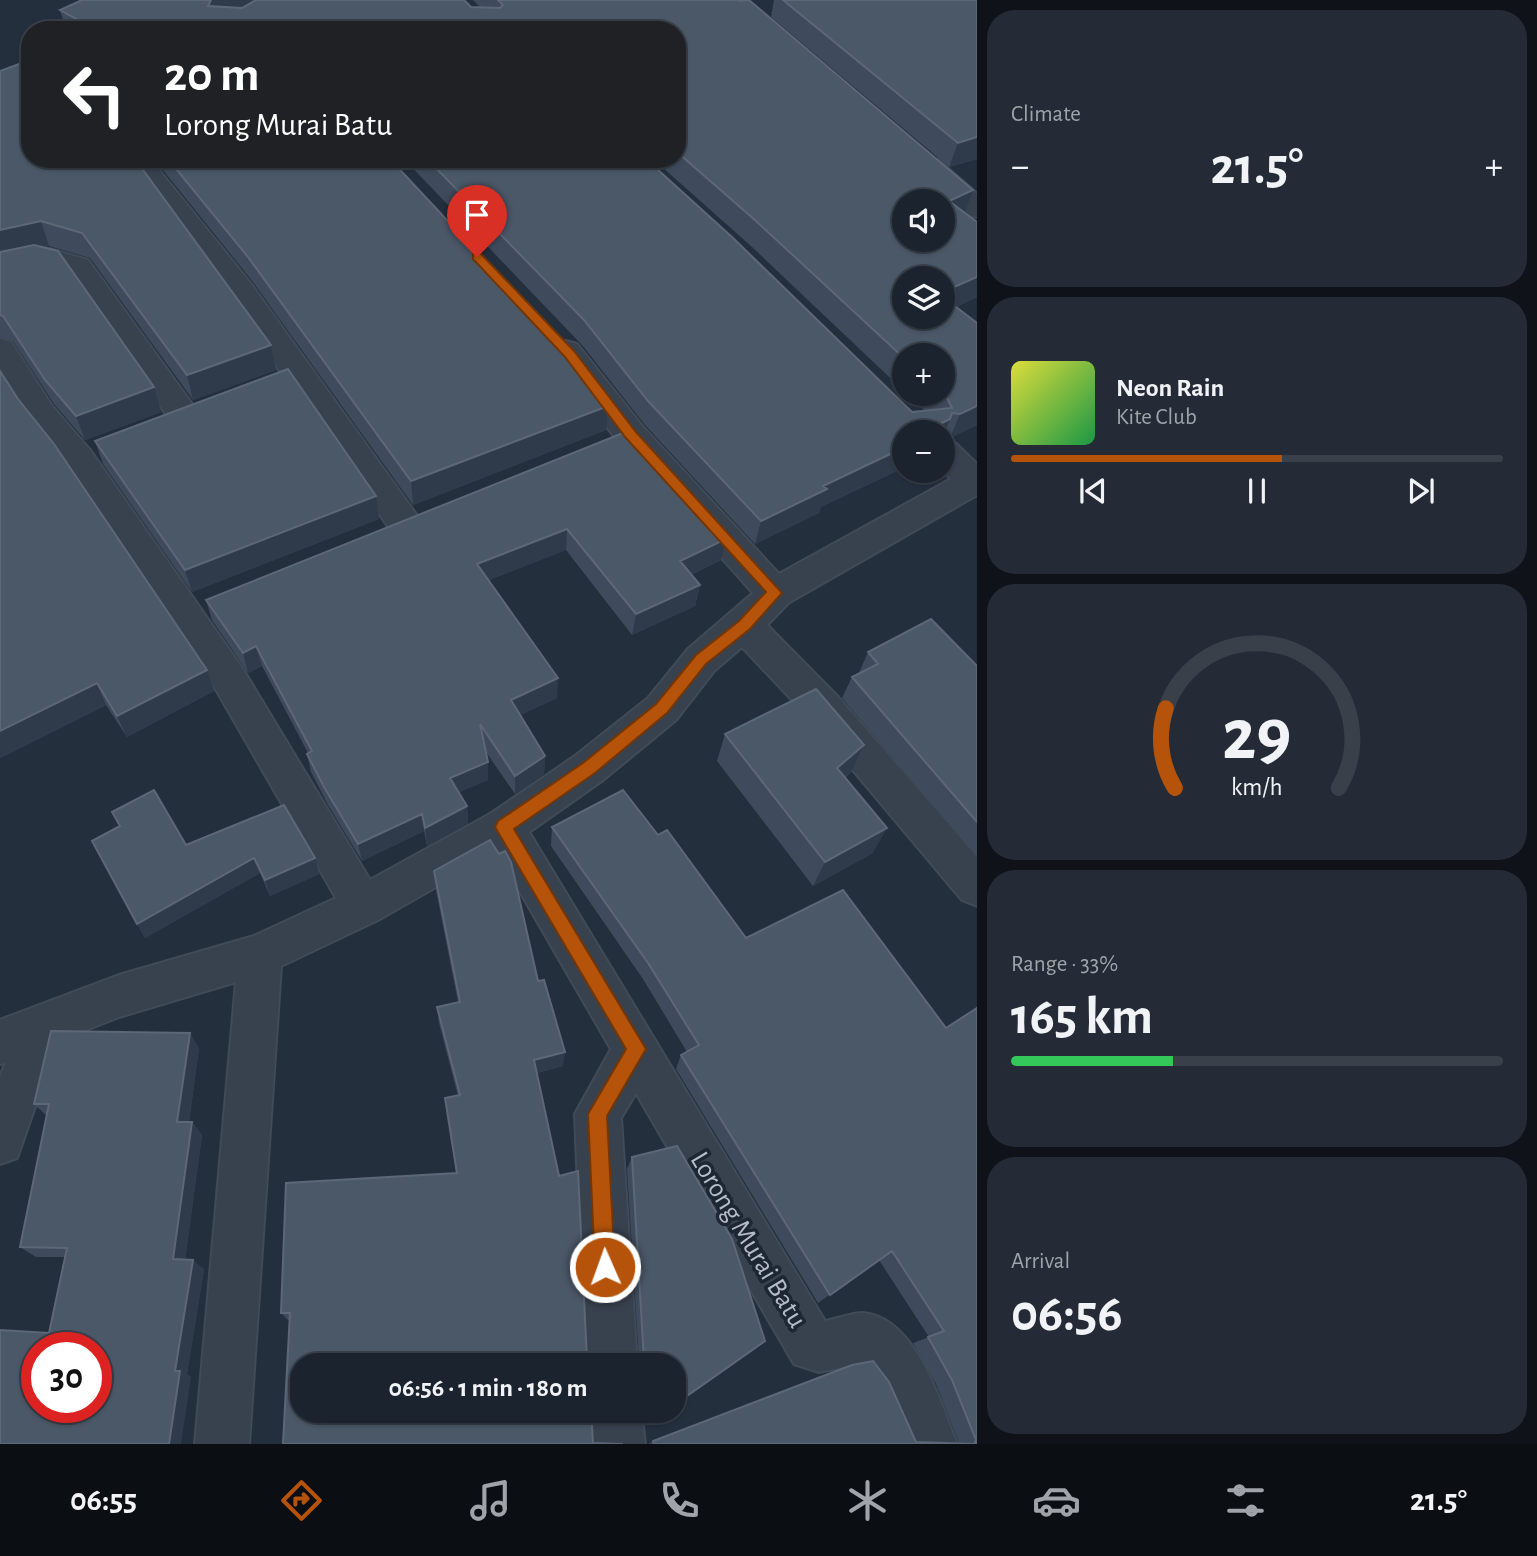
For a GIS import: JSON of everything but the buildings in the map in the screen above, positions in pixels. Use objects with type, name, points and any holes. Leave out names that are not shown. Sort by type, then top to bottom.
[{"type":"street","points":[[907,148],[977,208]]},
{"type":"street","points":[[143,168],[240,290],[288,380],[406,526]]},
{"type":"street","points":[[0,268],[49,257],[65,258],[78,267],[186,419]]},
{"type":"street","points":[[542,325],[569,354],[619,440],[775,593]]},
{"type":"street","points":[[0,349],[41,414],[90,454],[198,608],[231,682],[363,906]]},
{"type":"street","points":[[0,1042],[119,996],[260,954],[363,906],[503,827],[589,768],[662,709],[701,660],[744,625],[775,593],[976,481],[955,463]]},
{"type":"street","points":[[744,625],[824,708],[977,887]]},
{"type":"street","name":"Lorong Murai Batu","points":[[503,827],[812,1346],[824,1349],[866,1339],[880,1345],[899,1371],[930,1444]]},
{"type":"street","points":[[222,1444],[260,954]]},
{"type":"street","points":[[0,1141],[42,1024]]},
{"type":"street","points":[[610,1353],[598,1114],[636,1049]]},
{"type":"street","points":[[616,1423],[618,1444]]},
{"type":"route","points":[[477,257],[569,354],[631,435],[775,593],[744,625],[701,660],[662,709],[589,768],[503,827],[636,1049],[598,1114],[605,1267]]}]
